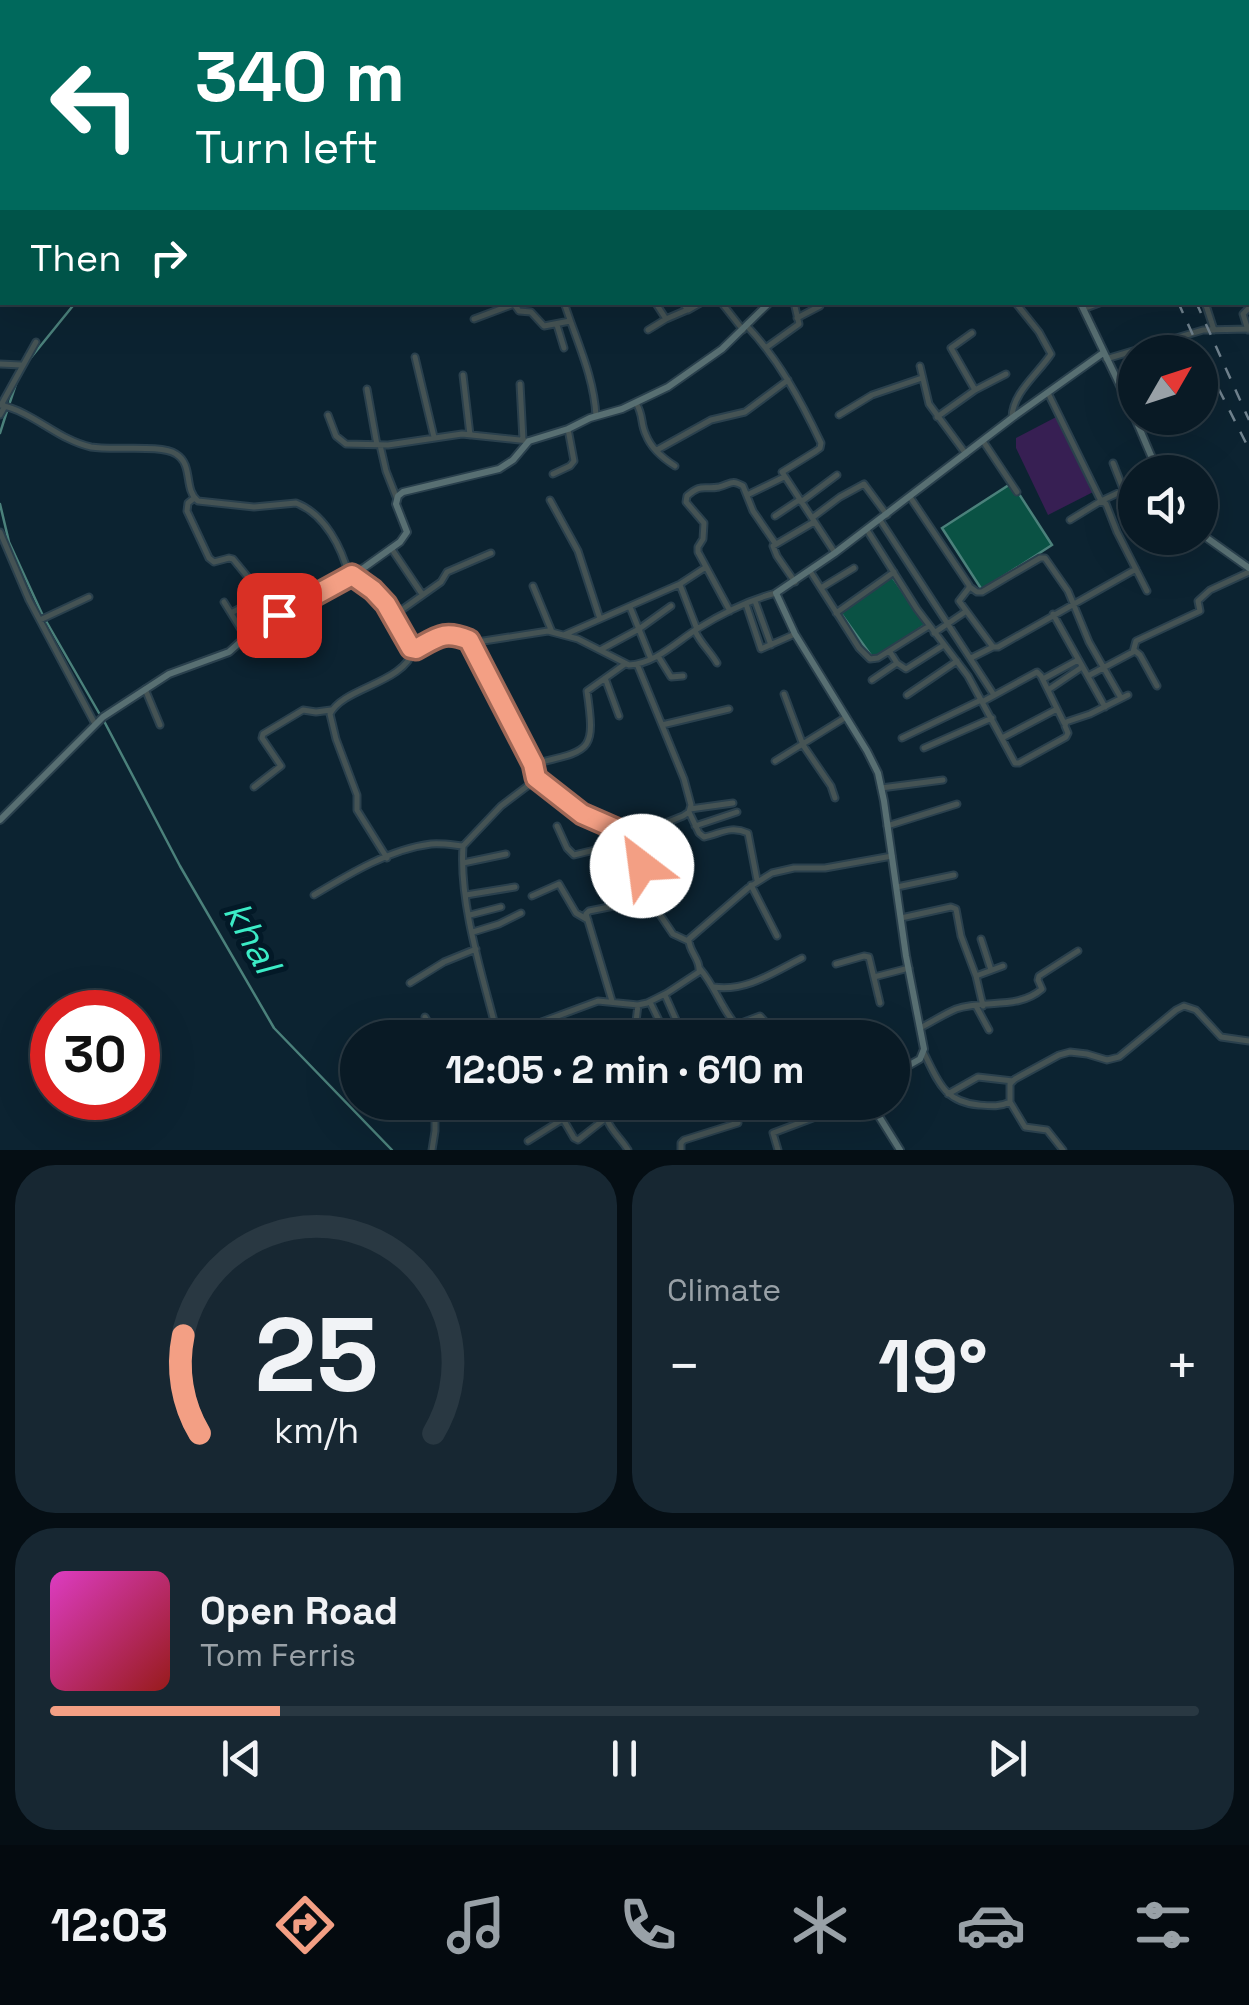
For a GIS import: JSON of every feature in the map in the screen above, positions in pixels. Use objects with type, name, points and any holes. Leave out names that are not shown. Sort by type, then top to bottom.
[{"type":"street","points":[[474,319],[511,305]]},
{"type":"street","points":[[515,305],[519,311],[532,312],[544,326],[570,321]]},
{"type":"street","points":[[566,305],[591,377],[596,416]]},
{"type":"street","points":[[657,305],[666,319]]},
{"type":"street","points":[[684,305],[687,310]]},
{"type":"street","points":[[648,330],[696,305]]},
{"type":"street","points":[[724,305],[767,348],[803,404],[821,444],[816,452],[782,472],[835,553]]},
{"type":"street","points":[[328,416],[342,443],[379,445],[470,435],[526,440],[614,412],[684,378],[722,349],[767,305]]},
{"type":"street","points":[[767,348],[800,323],[795,305]]},
{"type":"street","points":[[1012,418],[1016,400],[1051,354],[1016,305]]},
{"type":"street","points":[[1206,305],[1214,330]]},
{"type":"street","points":[[797,318],[820,306]]},
{"type":"street","points":[[1081,306],[1118,384]]},
{"type":"street","points":[[254,787],[281,766],[262,734],[303,710],[331,710],[404,665],[414,649],[436,637],[448,634],[476,642],[552,632],[566,634],[625,664],[654,658],[730,611],[795,582],[1012,418],[1104,356],[1188,334],[1248,331],[1243,314],[1249,308]]},
{"type":"street","points":[[556,324],[564,348]]},
{"type":"street","points":[[972,333],[951,349],[975,390]]},
{"type":"street","points":[[0,415],[36,342]]},
{"type":"street","points":[[415,357],[434,437]]},
{"type":"street","points":[[0,364],[22,365]]},
{"type":"street","points":[[920,366],[927,400],[966,454]]},
{"type":"street","points":[[936,416],[1006,374]]},
{"type":"street","points":[[463,375],[470,435]]},
{"type":"street","points":[[839,415],[872,395],[922,378]]},
{"type":"street","points":[[657,450],[711,420],[745,412],[788,380]]},
{"type":"street","points":[[397,499],[404,492],[499,469],[513,460],[526,440],[520,384]]},
{"type":"street","points":[[0,820],[96,724],[144,690],[170,674],[229,652],[246,636],[350,575],[406,534],[367,389]]},
{"type":"street","points":[[1048,393],[1148,591]]},
{"type":"street","points":[[636,403],[643,415],[645,434],[675,466]]},
{"type":"street","points":[[2,406],[16,409],[87,446],[175,453],[184,464],[193,498]]},
{"type":"street","points":[[552,474],[574,461],[568,429]]},
{"type":"street","points":[[983,441],[1017,492]]},
{"type":"street","points":[[1113,463],[1118,475]]},
{"type":"street","points":[[775,516],[838,475]]},
{"type":"street","points":[[747,495],[784,478]]},
{"type":"street","points":[[730,611],[697,549],[703,539],[704,522],[686,502],[687,496],[699,487],[741,483],[757,518],[776,544]]},
{"type":"street","points":[[795,582],[773,548],[840,497],[864,484],[946,624],[994,695]]},
{"type":"street","points":[[1070,520],[1118,493]]},
{"type":"street","points":[[910,497],[977,592],[1043,558],[1054,568],[1086,635],[1124,696],[1065,724]]},
{"type":"street","points":[[193,498],[254,507],[302,505],[336,540],[350,575],[380,597],[414,649]]},
{"type":"street","points":[[193,498],[187,511],[208,556],[214,562],[233,560],[279,615]]},
{"type":"street","points":[[550,500],[574,542],[600,619]]},
{"type":"street","points":[[867,530],[932,630],[957,661],[981,701],[992,718],[1014,762],[1019,764],[1068,733],[1042,679],[1033,672],[994,695],[981,701],[902,738]]},
{"type":"street","points":[[0,532],[10,560],[96,724]]},
{"type":"street","points":[[1157,686],[1134,650],[1136,641],[1200,611],[1198,601],[1210,590],[1249,570],[1218,546]]},
{"type":"street","points":[[391,548],[422,594]]},
{"type":"street","points":[[393,616],[441,582],[447,572],[490,553]]},
{"type":"street","points":[[566,634],[680,584],[706,567]]},
{"type":"street","points":[[820,588],[854,568]]},
{"type":"street","points":[[971,658],[998,647],[1136,569]]},
{"type":"street","points":[[810,571],[868,658],[890,652],[966,612]]},
{"type":"street","points":[[836,613],[894,572]]},
{"type":"street","points":[[680,584],[701,644],[717,663]]},
{"type":"street","points":[[533,586],[552,632]]},
{"type":"street","points":[[970,587],[958,598],[993,647]]},
{"type":"street","points":[[776,593],[795,634],[872,761],[881,788],[924,1053],[948,1094],[968,1104],[995,1106],[1010,1102]]},
{"type":"street","points":[[231,613],[263,596]]},
{"type":"street","points":[[40,620],[88,598]]},
{"type":"street","points":[[755,601],[772,645]]},
{"type":"street","points":[[224,602],[246,636]]},
{"type":"street","points":[[746,604],[759,646],[764,649],[795,634]]},
{"type":"street","points":[[602,650],[671,606]]},
{"type":"street","points":[[630,607],[654,658],[669,676],[683,676]]},
{"type":"street","points":[[1053,614],[1105,707]]},
{"type":"street","points":[[469,640],[533,764],[536,778],[582,814],[636,839]]},
{"type":"street","points":[[890,652],[897,663],[908,669],[944,645]]},
{"type":"street","points":[[1088,676],[1134,650]]},
{"type":"street","points":[[1042,679],[1078,660]]},
{"type":"street","points":[[907,694],[957,661]]},
{"type":"street","points":[[872,680],[897,663]]},
{"type":"street","points":[[533,764],[577,753],[586,746],[592,714],[586,693],[625,664]]},
{"type":"street","points":[[638,664],[684,779],[696,826],[704,837],[722,830],[748,833],[754,883],[777,936]]},
{"type":"street","points":[[1048,690],[1082,667]]},
{"type":"street","points":[[605,678],[619,716]]},
{"type":"street","points":[[144,690],[160,725]]},
{"type":"street","points":[[784,694],[803,746],[835,798]]},
{"type":"street","points":[[662,725],[729,709]]},
{"type":"street","points":[[1002,738],[1057,709]]},
{"type":"street","points":[[331,710],[336,740],[357,796],[357,810],[387,858]]},
{"type":"street","points":[[775,761],[846,717]]},
{"type":"street","points":[[924,748],[992,718]]},
{"type":"street","points":[[494,1020],[466,895],[463,846],[492,814],[536,778]]},
{"type":"street","points":[[881,788],[943,780]]},
{"type":"street","points":[[557,826],[566,848],[574,854],[636,839],[690,811],[734,803]]},
{"type":"street","points":[[887,826],[957,804]]},
{"type":"street","points":[[696,826],[737,812]]},
{"type":"street","points":[[636,839],[646,894],[672,934],[688,942],[730,1020]]},
{"type":"street","points":[[314,894],[387,858],[433,844],[463,846]]},
{"type":"street","points":[[463,863],[506,854]]},
{"type":"street","points":[[688,942],[754,883],[781,870],[825,868],[892,856]]},
{"type":"street","points":[[896,886],[954,875]]},
{"type":"street","points":[[532,896],[559,884],[576,914],[588,920]]},
{"type":"street","points":[[466,895],[514,887]]},
{"type":"street","points":[[612,1001],[586,914],[629,903],[646,894]]},
{"type":"street","points":[[470,915],[501,907]]},
{"type":"street","points":[[901,918],[955,908],[989,1030]]},
{"type":"street","points":[[473,932],[522,913]]},
{"type":"street","points":[[981,940],[991,970]]},
{"type":"street","points":[[410,983],[444,962],[476,949]]},
{"type":"street","points":[[920,1028],[956,1010],[1033,996],[1042,989],[1039,976],[1078,952]]},
{"type":"street","points":[[836,964],[867,956],[880,1004]]},
{"type":"street","points":[[714,987],[732,989],[745,985],[802,958]]},
{"type":"street","points":[[976,976],[1002,966]]},
{"type":"street","points":[[874,977],[908,968]]},
{"type":"street","points":[[545,1020],[590,1002],[650,1002],[700,969]]},
{"type":"street","points":[[665,994],[676,1020]]},
{"type":"street","points":[[650,1002],[659,1020]]},
{"type":"street","points":[[636,1020],[638,1005]]},
{"type":"street","points":[[1062,1150],[1047,1130],[1026,1127],[1010,1102],[1013,1080],[1070,1052],[1107,1060],[1120,1057],[1184,1006],[1196,1010],[1219,1036],[1249,1041]]},
{"type":"street","points":[[910,1065],[924,1053]]},
{"type":"street","points":[[948,1094],[978,1077],[1013,1080]]},
{"type":"street","points":[[432,1150],[435,1120]]},
{"type":"street","points":[[528,1141],[561,1120]]},
{"type":"street","points":[[564,1120],[578,1140],[603,1120]]},
{"type":"street","points":[[607,1120],[628,1150]]},
{"type":"street","points":[[778,1150],[773,1133],[807,1120]]},
{"type":"street","points":[[881,1120],[900,1150]]},
{"type":"street","points":[[682,1150],[684,1140],[738,1123]]},
{"type":"shaded area","points":[[1060,415],[1099,489],[1048,515],[1016,448],[1016,438]]},
{"type":"shaded area","points":[[1012,483],[1052,545],[982,590],[942,528]]},
{"type":"shaded area","points":[[891,575],[926,624],[875,661],[840,612]]},
{"type":"waterway","name":"khal","points":[[29,360],[74,305]]},
{"type":"waterway","name":"khal","points":[[10,402],[16,384]]},
{"type":"waterway","name":"khal","points":[[0,433],[7,411]]},
{"type":"waterway","name":"khal","points":[[0,504],[9,542],[43,616]]},
{"type":"waterway","name":"khal","points":[[46,621],[99,713]]},
{"type":"waterway","name":"khal","points":[[104,721],[180,866],[274,1028],[392,1150]]},
{"type":"railway","points":[[1179,305],[1249,449]]},
{"type":"railway","points":[[1197,305],[1249,420]]},
{"type":"route","points":[[279,615],[352,575],[386,604],[411,648],[448,634],[469,640],[536,769],[536,778],[582,814],[637,838],[642,866]]}]
